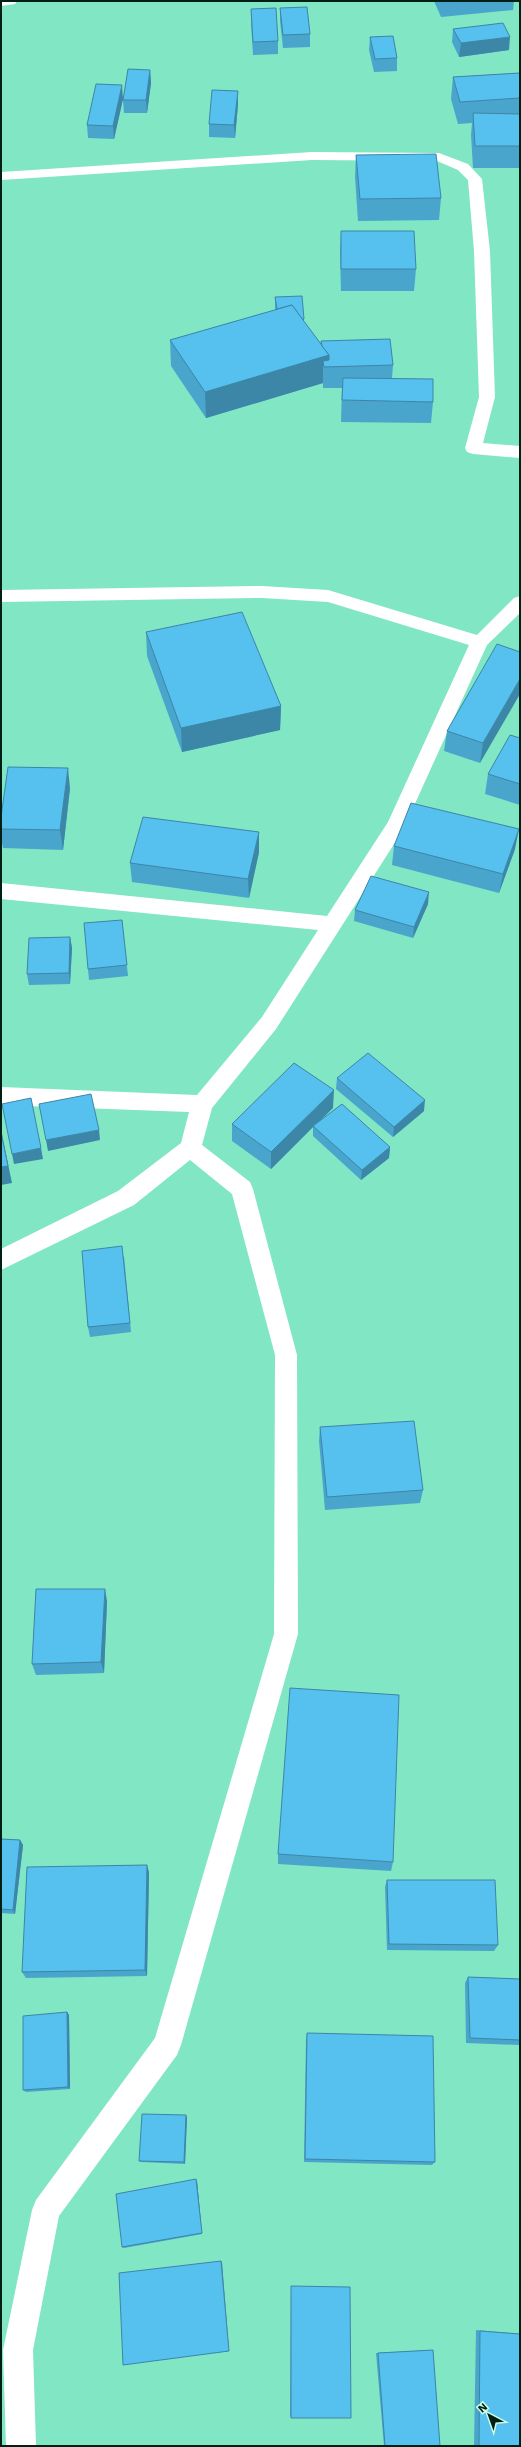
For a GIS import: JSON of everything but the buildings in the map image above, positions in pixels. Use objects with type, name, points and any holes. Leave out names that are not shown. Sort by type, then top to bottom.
[{"type":"street","points":[[1,2],[10,1]]},
{"type":"street","points":[[1,176],[312,156],[439,156],[463,167],[475,179],[482,251],[487,397],[473,448],[520,452]]},
{"type":"street","points":[[1,596],[262,592],[328,596],[480,642]]},
{"type":"street","points":[[1,1260],[126,1198],[190,1148],[202,1104],[269,1023],[396,825],[480,642],[520,602]]},
{"type":"street","points":[[1,891],[333,924]]},
{"type":"street","points":[[1,1096],[202,1104]]},
{"type":"street","points":[[21,2446],[18,2350],[46,2210],[167,2045],[286,1634],[286,1355],[242,1189],[190,1148]]}]
